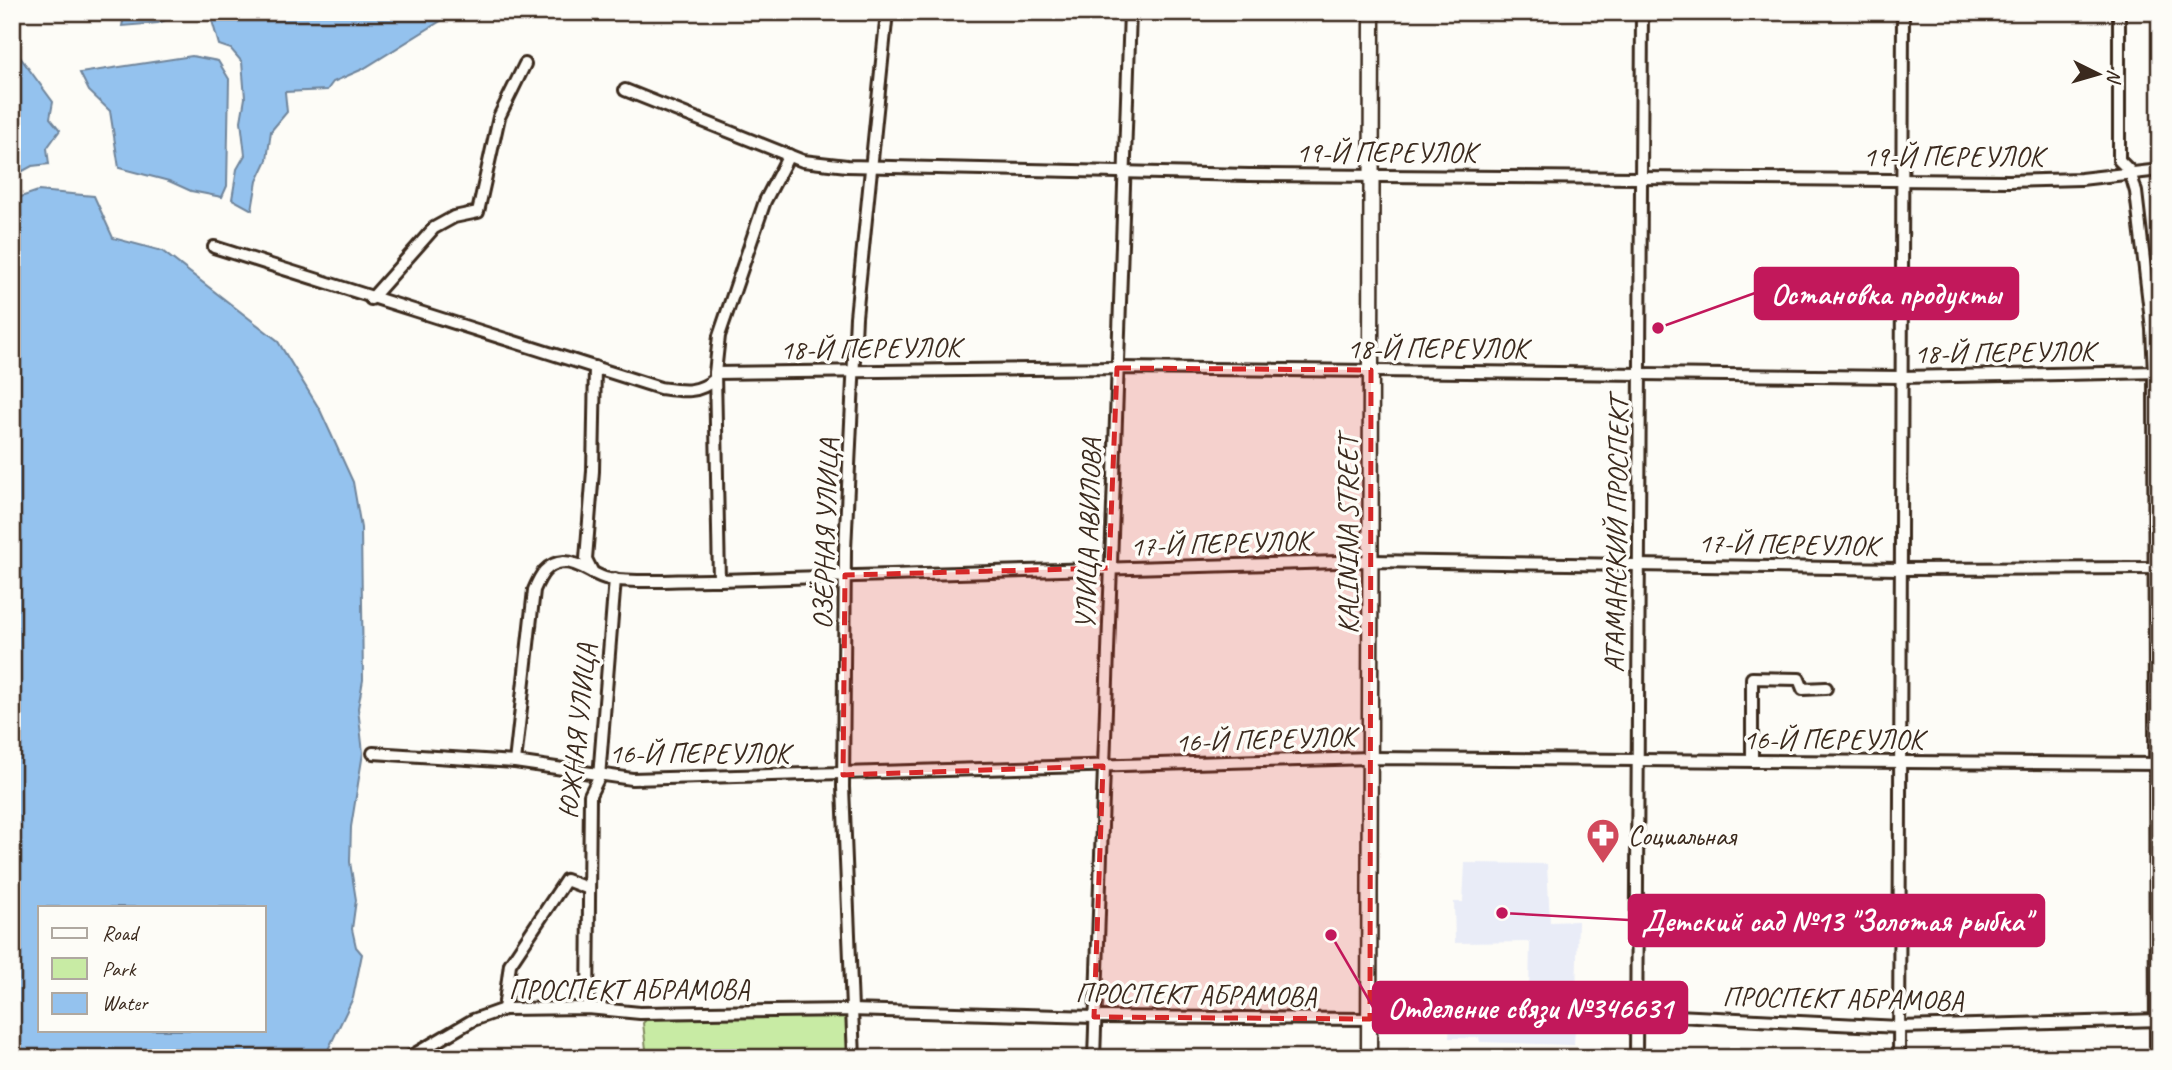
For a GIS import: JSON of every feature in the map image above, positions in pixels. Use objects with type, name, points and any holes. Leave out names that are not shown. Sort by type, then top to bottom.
[{"type":"main road","name":"KALININA STREET","points":[[1370,1058],[1372,12]]},
{"type":"street","name":"ОЗЁРНАЯ УЛИЦА","points":[[854,1058],[850,1010],[843,775],[845,575],[853,369],[887,12]]},
{"type":"street","name":"УЛИЦА АВИЛОВА","points":[[1094,1058],[1130,12]]},
{"type":"street","name":"АТАМАНСКИЙ ПРОСПЕКТ","points":[[1636,1058],[1642,12]]},
{"type":"street","points":[[1899,1058],[1903,12]]},
{"type":"street","points":[[2119,12],[2119,160],[2130,172],[2136,192],[2157,372],[2156,1058]]},
{"type":"street","points":[[370,299],[434,228],[454,217],[478,212],[499,117],[526,64]]},
{"type":"street","name":"19-Й ПЕРЕУЛОК","points":[[625,90],[803,161],[873,167],[2009,181],[2081,178],[2160,170]]},
{"type":"street","points":[[719,580],[715,376],[719,337],[765,201],[789,155]]},
{"type":"street","name":"18-Й ПЕРЕУЛОК","points":[[214,247],[370,299],[638,382],[682,391],[704,389],[715,376],[853,369],[1117,368],[1901,377],[2157,372]]},
{"type":"street","points":[[595,367],[593,471],[586,559],[589,569],[598,577]]},
{"type":"street","name":"17-Й ПЕРЕУЛОК","points":[[541,573],[552,565],[565,562],[583,567],[598,577],[615,579],[719,580],[1371,561],[1900,569],[2158,568]]},
{"type":"street","name":"ЮЖНАЯ УЛИЦА","points":[[516,762],[530,613],[541,573]]},
{"type":"street","name":"ЮЖНАЯ УЛИЦА","points":[[587,1008],[590,795],[599,777],[615,579]]},
{"type":"street","points":[[1752,761],[1752,678],[1800,679],[1803,689],[1826,688]]},
{"type":"street","name":"16-Й ПЕРЕУЛОК","points":[[373,753],[516,762],[599,777],[632,779],[1371,758],[2158,764]]},
{"type":"street","points":[[504,1009],[510,964],[536,923],[566,880],[587,888]]},
{"type":"street","name":"ПРОСПЕКТ АБРАМОВА","points":[[408,1058],[473,1020],[504,1009],[587,1008],[640,1013],[850,1010],[1094,1017],[1370,1019],[1384,1008],[1636,1014],[1899,1027],[2158,1020]]},
{"type":"highlighted area","points":[[1117,368],[1371,370],[1370,1019],[1094,1017],[1103,766],[843,775],[845,575],[1109,568]]},
{"type":"shaded area","points":[[1465,863],[1547,864],[1550,922],[1578,921],[1576,995],[1529,994],[1530,942],[1455,943],[1454,902],[1463,902]]},
{"type":"shaded area","points":[[1450,1024],[1575,1028],[1574,1045],[1480,1042],[1479,1038],[1449,1038]]},
{"type":"green space","points":[[848,1016],[851,1058],[647,1058],[643,1023],[647,1019]]},
{"type":"water","points":[[125,12],[186,12],[158,23],[122,26]]},
{"type":"water","points":[[188,12],[455,12],[363,69],[333,82],[327,90],[285,92],[287,112],[271,131],[267,160],[257,181],[252,210],[232,199],[237,169],[245,155],[241,121],[245,98],[242,62],[231,49],[219,45],[211,17]]},
{"type":"water","points":[[12,46],[53,102],[50,118],[60,130],[47,148],[49,164],[32,166],[12,177]]},
{"type":"water","points":[[192,56],[218,61],[229,79],[227,186],[222,197],[191,191],[169,181],[119,168],[110,111],[89,91],[80,73]]},
{"type":"water","points":[[38,191],[94,196],[113,238],[162,251],[277,340],[320,410],[353,482],[361,528],[363,680],[358,708],[363,753],[351,827],[350,862],[356,900],[352,929],[356,947],[362,954],[353,998],[324,1058],[12,1058],[12,200]]},
{"type":"place","name":"Остановка продукты","points":[[1658,328]]},
{"type":"place","name":"Социальная","points":[[1603,865]]},
{"type":"place","name":"Детский сад №13 \"Золотая рыбка\"","points":[[1502,913]]},
{"type":"place","name":"Отделение связи №346631","points":[[1331,935]]}]
